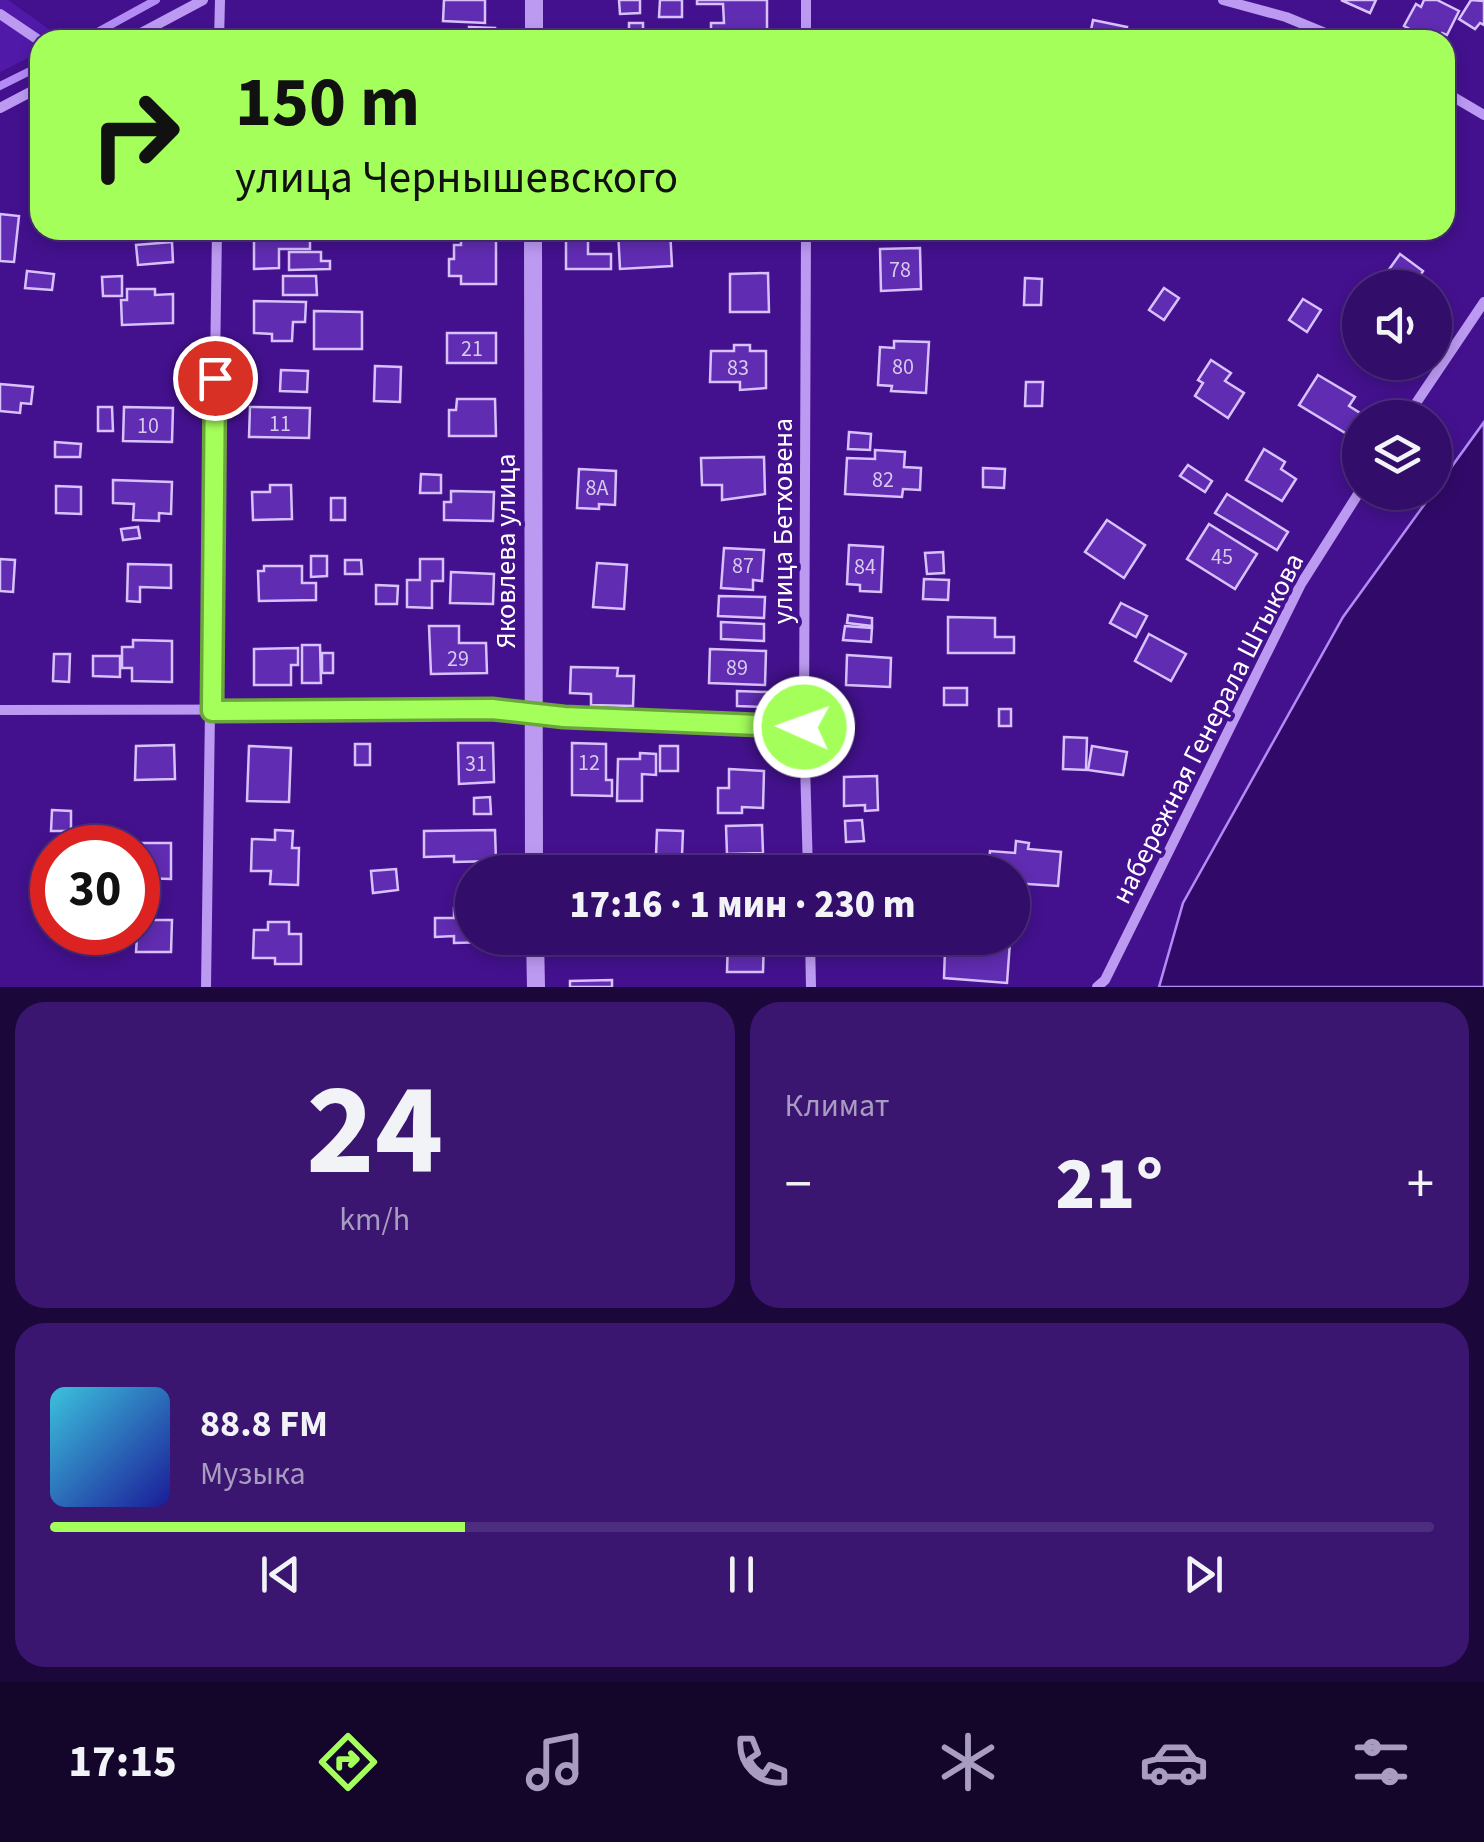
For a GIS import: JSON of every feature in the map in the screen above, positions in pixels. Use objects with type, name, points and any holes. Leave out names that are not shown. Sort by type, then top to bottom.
[{"type":"street","points":[[146,30],[202,0]]},
{"type":"street","points":[[219,30],[220,0]]},
{"type":"street","points":[[534,0],[534,30]]},
{"type":"street","points":[[806,0],[806,30]]},
{"type":"street","points":[[1223,0],[1318,30]]},
{"type":"street","points":[[0,14],[30,34]]},
{"type":"street","points":[[0,108],[30,92]]},
{"type":"street","points":[[1455,98],[1484,115]]},
{"type":"street","points":[[206,987],[217,240]]},
{"type":"street","name":"Яковлева улица","points":[[533,240],[534,855]]},
{"type":"street","name":"улица Бетховена","points":[[806,240],[804,727],[808,855]]},
{"type":"street","points":[[1418,400],[1484,302]]},
{"type":"street","name":"набережная Генерала Штыкова","points":[[1097,987],[1104,980],[1301,584],[1347,510]]},
{"type":"street","points":[[0,710],[492,709],[804,727]]},
{"type":"street","points":[[535,955],[536,987]]},
{"type":"street","points":[[810,955],[811,987]]},
{"type":"shaded area","points":[[0,0],[8,0],[50,30],[30,30],[30,57],[0,72]]},
{"type":"shaded area","points":[[1484,422],[1484,987],[1159,987],[1183,903],[1343,617],[1420,510],[1452,510],[1452,466]]},
{"type":"building","points":[[444,0],[485,0],[485,23],[443,21]]},
{"type":"building","points":[[619,0],[640,0],[640,13],[620,14]]},
{"type":"building","points":[[660,0],[682,0],[682,17],[659,17]]},
{"type":"building","points":[[697,0],[767,0],[767,30],[711,30],[711,23],[724,23],[723,4],[697,4]]},
{"type":"building","points":[[1341,0],[1376,0],[1370,13]]},
{"type":"building","points":[[1424,0],[1437,0],[1459,11],[1450,30],[1412,30],[1404,26],[1416,4],[1421,7]]},
{"type":"building","points":[[1471,0],[1484,1],[1484,25],[1480,23],[1475,29],[1459,19]]},
{"type":"building","points":[[1093,20],[1127,27],[1126,30],[1091,30]]},
{"type":"building","points":[[629,23],[643,23],[643,30],[629,30]]},
{"type":"building","points":[[469,27],[495,28],[495,30]]},
{"type":"building","points":[[0,214],[19,216],[14,262],[0,261]]},
{"type":"building","points":[[254,240],[310,240],[310,249],[279,249],[279,268],[254,269]]},
{"type":"building","points":[[461,240],[496,240],[496,284],[461,284],[461,276],[449,276],[454,245],[461,245]]},
{"type":"building","points":[[566,240],[588,240],[588,254],[611,254],[611,269],[566,269]]},
{"type":"building","points":[[619,240],[671,240],[672,266],[620,269]]},
{"type":"building","points":[[172,242],[173,262],[138,265],[136,245]]},
{"type":"building","points":[[920,248],[921,289],[881,291],[880,249]]},
{"type":"building","points":[[289,252],[321,252],[321,261],[330,261],[330,269],[289,270]]},
{"type":"building","points":[[1400,254],[1422,270],[1389,270]]},
{"type":"building","points":[[27,271],[54,274],[52,290],[25,288]]},
{"type":"building","points":[[768,273],[769,312],[730,312],[730,274]]},
{"type":"building","points":[[122,276],[122,296],[103,296],[102,277]]},
{"type":"building","points":[[283,276],[316,276],[317,295],[283,295]]},
{"type":"building","points":[[1025,278],[1042,279],[1041,305],[1024,305]]},
{"type":"building","points":[[1164,288],[1179,298],[1164,320],[1149,310]]},
{"type":"building","points":[[127,289],[155,289],[155,295],[173,294],[173,323],[122,325],[121,300],[127,300]]},
{"type":"building","points":[[1303,299],[1321,310],[1307,332],[1289,320]]},
{"type":"building","points":[[254,301],[306,302],[305,322],[293,322],[292,341],[272,341],[272,334],[254,333]]},
{"type":"building","points":[[314,311],[362,312],[362,349],[314,349]]},
{"type":"building","points":[[447,333],[496,333],[496,363],[447,363]]},
{"type":"building","points":[[894,341],[929,342],[926,393],[891,391],[892,386],[878,385],[880,347],[894,348]]},
{"type":"building","points":[[734,345],[766,351],[766,388],[740,390],[740,382],[710,382],[711,351],[734,351]]},
{"type":"building","points":[[1211,360],[1231,373],[1225,381],[1244,393],[1228,418],[1195,396],[1203,383],[1198,380]]},
{"type":"building","points":[[375,366],[401,367],[400,402],[374,401]]},
{"type":"building","points":[[281,370],[308,371],[307,392],[280,391]]},
{"type":"building","points":[[1318,375],[1355,397],[1342,400],[1342,431],[1299,405]]},
{"type":"building","points":[[1026,382],[1043,382],[1042,406],[1025,406]]},
{"type":"building","points":[[0,384],[33,387],[31,404],[21,403],[20,413],[0,411]]},
{"type":"building","points":[[457,399],[495,399],[496,436],[449,436],[449,410],[456,410]]},
{"type":"building","points":[[98,407],[112,407],[113,431],[98,431]]},
{"type":"building","points":[[124,407],[173,408],[172,442],[123,441]]},
{"type":"building","points":[[250,407],[310,408],[309,438],[249,437]]},
{"type":"building","points":[[849,432],[871,434],[870,450],[848,449]]},
{"type":"building","points":[[55,442],[81,444],[80,457],[55,457]]},
{"type":"building","points":[[1264,449],[1285,462],[1281,469],[1296,479],[1282,501],[1246,480]]},
{"type":"building","points":[[875,450],[905,452],[904,467],[921,468],[920,490],[903,489],[902,497],[845,494],[847,458],[875,459]]},
{"type":"building","points":[[764,457],[765,494],[722,500],[722,485],[702,485],[701,458]]},
{"type":"building","points":[[1188,465],[1212,481],[1205,492],[1180,476]]},
{"type":"building","points":[[983,468],[1005,469],[1004,488],[983,487]]},
{"type":"building","points":[[579,469],[616,471],[615,505],[577,508]]},
{"type":"building","points":[[421,474],[441,475],[441,493],[420,493]]},
{"type":"building","points":[[113,480],[172,482],[171,514],[159,513],[159,521],[133,520],[134,504],[113,503]]},
{"type":"building","points":[[270,485],[291,485],[292,519],[253,520],[252,492],[270,492]]},
{"type":"building","points":[[56,486],[81,487],[81,514],[56,513]]},
{"type":"building","points":[[451,491],[494,492],[493,521],[444,520],[444,502],[451,502]]},
{"type":"building","points":[[1227,494],[1288,532],[1277,550],[1215,513]]},
{"type":"building","points":[[331,498],[345,498],[345,520],[331,520]]},
{"type":"building","points":[[1107,520],[1145,545],[1124,578],[1085,552]]},
{"type":"building","points":[[1209,524],[1257,554],[1235,589],[1187,559]]},
{"type":"building","points":[[138,527],[140,538],[123,540],[121,529]]},
{"type":"building","points":[[849,545],[883,547],[881,592],[860,591],[860,585],[847,584]]},
{"type":"building","points":[[724,548],[764,550],[762,581],[753,580],[753,590],[721,588]]},
{"type":"building","points":[[943,552],[944,573],[927,574],[925,553]]},
{"type":"building","points":[[311,556],[327,556],[327,576],[311,577]]},
{"type":"building","points":[[0,559],[15,560],[13,592],[0,591]]},
{"type":"building","points":[[420,559],[443,559],[443,581],[432,581],[432,608],[407,607],[407,580],[420,580]]},
{"type":"building","points":[[345,560],[361,560],[362,574],[345,574]]},
{"type":"building","points":[[597,563],[627,565],[624,609],[593,607]]},
{"type":"building","points":[[128,564],[171,565],[171,588],[140,587],[140,602],[127,601]]},
{"type":"building","points":[[264,566],[302,566],[302,583],[316,583],[316,600],[259,601],[258,571],[264,571]]},
{"type":"building","points":[[451,572],[494,574],[493,604],[450,603]]},
{"type":"building","points":[[924,579],[949,580],[948,600],[923,599]]},
{"type":"building","points":[[376,585],[398,586],[397,604],[376,604]]},
{"type":"building","points":[[719,596],[765,597],[764,618],[718,616]]},
{"type":"building","points":[[1121,603],[1147,616],[1136,637],[1110,623]]},
{"type":"building","points":[[848,615],[872,618],[872,626],[847,623]]},
{"type":"building","points":[[948,617],[995,618],[995,637],[1014,637],[1014,653],[948,653]]},
{"type":"building","points":[[721,622],[764,624],[764,641],[721,639]]},
{"type":"building","points":[[429,626],[459,626],[459,643],[486,643],[487,673],[431,674]]},
{"type":"building","points":[[845,626],[872,628],[871,642],[843,640]]},
{"type":"building","points":[[1149,634],[1186,654],[1171,681],[1135,661]]},
{"type":"building","points":[[133,640],[172,641],[172,682],[132,681],[132,668],[122,668],[122,647],[133,647]]},
{"type":"building","points":[[302,645],[320,645],[321,683],[302,683]]},
{"type":"building","points":[[298,648],[298,665],[291,665],[291,685],[254,685],[254,649]]},
{"type":"building","points":[[710,649],[766,651],[765,685],[709,683]]},
{"type":"building","points":[[322,653],[333,653],[333,673],[322,673]]},
{"type":"building","points":[[54,654],[70,654],[69,682],[53,681]]},
{"type":"building","points":[[847,655],[891,658],[890,687],[846,685]]},
{"type":"building","points":[[93,656],[120,656],[120,677],[93,676]]},
{"type":"building","points":[[571,667],[618,668],[617,676],[634,676],[633,706],[591,705],[591,694],[570,693]]},
{"type":"building","points":[[944,688],[967,688],[967,705],[944,705]]},
{"type":"building","points":[[737,691],[767,692],[766,707],[737,706]]},
{"type":"building","points":[[999,709],[1011,709],[1011,726],[999,726]]},
{"type":"building","points":[[1064,737],[1087,738],[1086,770],[1063,769]]},
{"type":"building","points":[[458,743],[493,743],[494,782],[459,784]]},
{"type":"building","points":[[572,743],[606,744],[606,780],[612,780],[612,796],[572,795]]},
{"type":"building","points":[[355,744],[370,744],[370,765],[355,765]]},
{"type":"building","points":[[174,745],[175,779],[135,780],[136,746]]},
{"type":"building","points":[[249,746],[291,748],[289,802],[247,801]]},
{"type":"building","points":[[660,746],[678,746],[678,771],[660,771]]},
{"type":"building","points":[[1092,746],[1127,752],[1123,775],[1088,770]]},
{"type":"building","points":[[640,753],[656,754],[656,775],[642,774],[642,801],[617,801],[618,759],[640,759]]},
{"type":"building","points":[[729,769],[764,771],[763,808],[742,807],[742,813],[718,813],[718,788],[729,788]]},
{"type":"building","points":[[877,776],[878,810],[865,811],[865,805],[844,806],[844,777]]},
{"type":"building","points":[[490,797],[491,814],[474,814],[474,798]]},
{"type":"building","points":[[52,810],[71,811],[71,825],[51,825]]},
{"type":"building","points":[[862,820],[864,841],[846,842],[845,821]]},
{"type":"building","points":[[762,825],[763,853],[727,854],[726,826]]},
{"type":"building","points":[[275,830],[293,831],[292,848],[299,848],[298,885],[270,884],[271,871],[251,871],[252,839],[275,840]]},
{"type":"building","points":[[495,830],[496,855],[455,855],[455,862],[454,856],[424,857],[424,831]]},
{"type":"building","points":[[657,830],[683,831],[682,855],[656,855]]},
{"type":"building","points":[[1016,841],[1029,843],[1028,849],[1061,852],[1058,886],[1030,884],[1030,855],[990,855],[990,851],[1015,853]]},
{"type":"building","points":[[160,843],[171,843],[171,879],[160,879]]},
{"type":"building","points":[[396,869],[398,890],[373,893],[371,871]]},
{"type":"building","points":[[455,908],[454,943],[454,936],[435,937],[435,918],[454,918]]},
{"type":"building","points":[[160,920],[172,920],[171,952],[160,952]]},
{"type":"building","points":[[268,922],[289,922],[289,934],[301,934],[301,964],[275,964],[275,958],[253,958],[254,930],[268,930]]},
{"type":"building","points":[[728,955],[764,955],[763,972],[727,972]]},
{"type":"building","points":[[945,955],[1009,955],[1007,983],[944,978]]},
{"type":"building","points":[[612,980],[612,987],[570,987],[570,981]]},
{"type":"waterway","points":[[101,30],[156,0]]},
{"type":"waterway","points":[[0,86],[30,71]]},
{"type":"route","points":[[215,378],[212,711],[492,709],[564,717],[804,727]]}]
